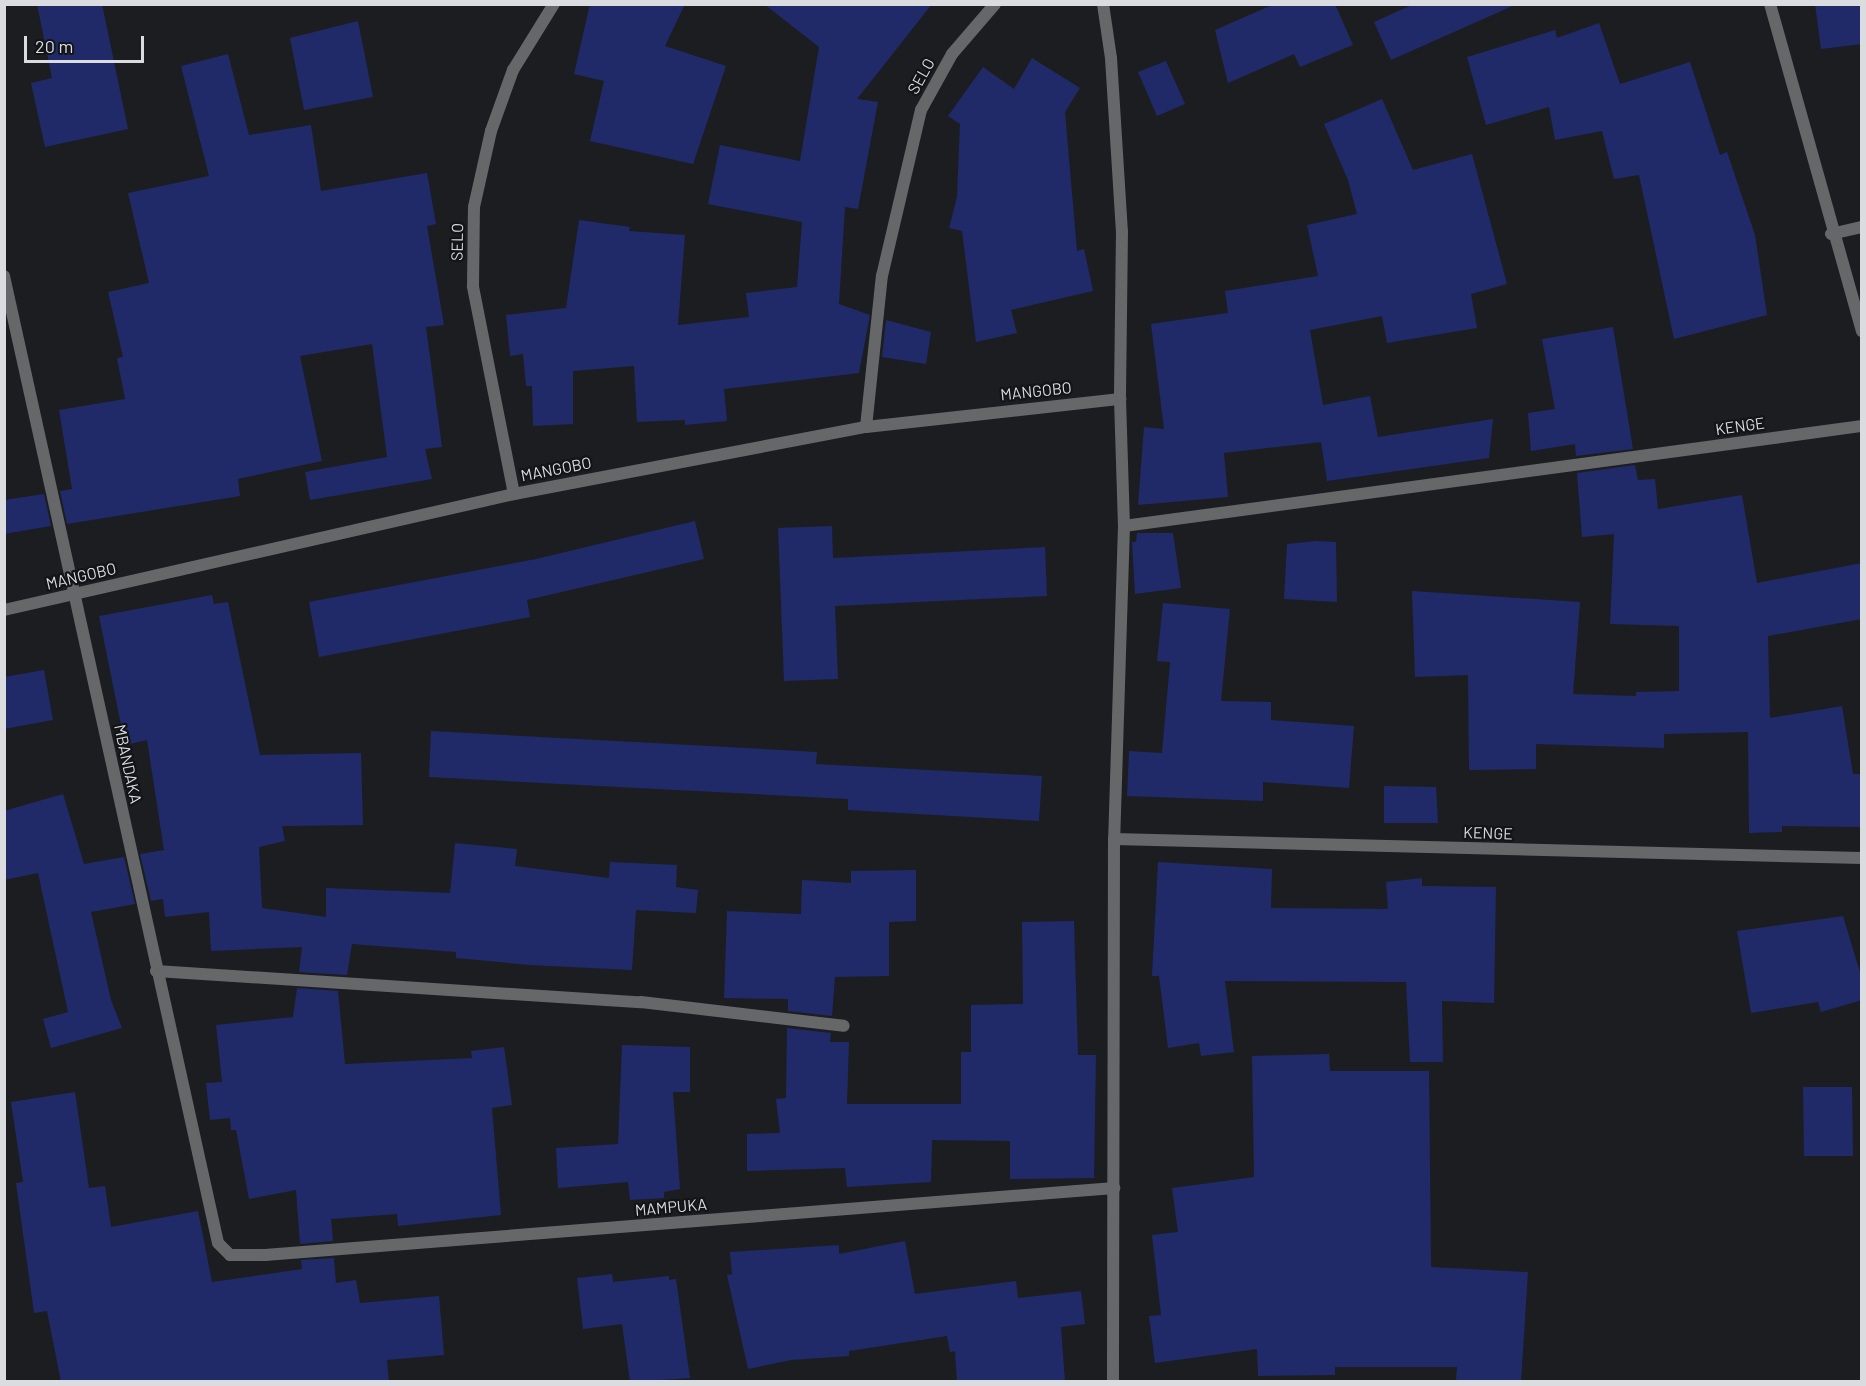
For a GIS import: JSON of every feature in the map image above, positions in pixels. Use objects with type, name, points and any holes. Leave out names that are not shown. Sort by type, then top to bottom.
[{"type":"street","name":"SELO","points":[[514,494],[473,286],[474,207],[491,131],[513,70],[554,4]]},
{"type":"street","name":"SELO","points":[[866,427],[882,276],[921,110],[952,54],[995,4]]},
{"type":"street","points":[[1103,4],[1111,58],[1122,231],[1120,399],[1124,526],[1114,839],[1113,1382]]},
{"type":"street","points":[[1770,4],[1831,234],[1862,331]]},
{"type":"street","points":[[1831,234],[1862,227]]},
{"type":"street","name":"MBANDAKA","points":[[4,276],[218,1243],[230,1255]]},
{"type":"street","name":"MANGOBO","points":[[4,610],[514,494],[866,427],[1120,399]]},
{"type":"street","name":"KENGE","points":[[1124,526],[1862,426]]},
{"type":"street","name":"KENGE","points":[[1114,839],[1862,858]]},
{"type":"street","points":[[156,971],[641,1002],[844,1026]]},
{"type":"street","name":"MAMPUKA","points":[[230,1255],[264,1256],[1114,1188]]},
{"type":"building","points":[[37,4],[102,4],[128,129],[45,147],[31,83],[52,78]]},
{"type":"building","points":[[590,4],[685,4],[665,46],[726,66],[693,164],[590,141],[604,81],[574,74]]},
{"type":"building","points":[[764,4],[932,4],[857,99],[878,102],[858,209],[845,207],[839,304],[870,315],[859,373],[724,389],[727,421],[685,425],[685,420],[637,422],[634,366],[573,371],[573,424],[533,426],[532,386],[526,386],[523,354],[510,356],[506,315],[566,308],[579,220],[630,227],[629,231],[685,235],[678,325],[749,317],[746,293],[797,287],[802,222],[708,204],[720,145],[800,161],[819,47]]},
{"type":"building","points":[[1274,4],[1335,4],[1353,45],[1300,67],[1294,54],[1228,83],[1215,30]]},
{"type":"building","points":[[1414,4],[1517,4],[1391,60],[1374,22]]},
{"type":"building","points":[[1815,4],[1862,4],[1862,44],[1821,49]]},
{"type":"building","points":[[358,21],[373,97],[304,110],[290,38]]},
{"type":"building","points":[[1599,23],[1620,84],[1690,62],[1720,155],[1727,152],[1755,235],[1767,315],[1674,339],[1639,175],[1614,179],[1602,131],[1555,140],[1549,107],[1486,125],[1467,57],[1555,30],[1557,38]]},
{"type":"building","points":[[228,54],[249,135],[311,125],[321,191],[427,173],[436,224],[427,226],[444,325],[426,327],[442,447],[425,449],[432,479],[310,500],[305,472],[387,457],[372,344],[300,356],[322,461],[238,479],[240,496],[67,524],[60,491],[72,489],[59,410],[125,399],[117,358],[123,357],[108,292],[149,283],[128,193],[209,176],[181,66]]},
{"type":"building","points":[[1032,58],[1080,88],[1065,112],[1077,251],[1084,249],[1093,291],[1011,310],[1017,333],[976,342],[962,231],[949,228],[957,197],[960,124],[948,116],[983,67],[1014,89]]},
{"type":"building","points":[[1166,61],[1185,104],[1157,116],[1138,72]]},
{"type":"building","points":[[1382,99],[1413,170],[1472,154],[1507,284],[1471,294],[1477,328],[1387,343],[1382,316],[1310,330],[1323,405],[1370,396],[1378,437],[1493,419],[1489,458],[1327,481],[1321,442],[1224,453],[1228,497],[1138,505],[1144,427],[1164,429],[1151,324],[1228,313],[1225,291],[1318,276],[1307,225],[1357,214],[1348,180],[1324,124]]},
{"type":"building","points":[[886,320],[931,332],[926,364],[882,357]]},
{"type":"building","points":[[1613,327],[1633,449],[1576,456],[1575,444],[1531,451],[1528,413],[1555,409],[1542,339]]},
{"type":"building","points":[[1635,465],[1638,480],[1655,479],[1658,509],[1742,495],[1757,583],[1862,563],[1862,619],[1768,636],[1770,718],[1842,706],[1853,774],[1862,774],[1862,827],[1782,826],[1782,832],[1749,833],[1748,732],[1664,734],[1664,748],[1536,744],[1536,769],[1469,770],[1468,675],[1415,677],[1412,591],[1580,602],[1573,694],[1636,696],[1636,692],[1679,691],[1679,626],[1610,624],[1614,534],[1582,537],[1577,473]]},
{"type":"building","points":[[44,494],[51,526],[4,534],[4,500]]},
{"type":"building","points":[[695,521],[704,559],[527,600],[530,617],[319,657],[309,602],[536,559]]},
{"type":"building","points":[[832,526],[833,558],[1045,547],[1047,596],[835,606],[838,679],[784,681],[778,528]]},
{"type":"building","points":[[1137,533],[1173,533],[1181,588],[1135,594],[1132,542],[1136,542]]},
{"type":"building","points":[[1316,541],[1336,542],[1337,602],[1284,599],[1287,544]]},
{"type":"building","points":[[212,595],[214,604],[228,602],[260,755],[361,753],[363,825],[282,826],[285,841],[259,847],[262,908],[326,917],[326,888],[450,893],[455,843],[517,849],[515,866],[609,878],[610,862],[677,865],[676,887],[698,890],[696,913],[636,910],[632,970],[530,965],[456,958],[456,952],[352,944],[347,975],[299,972],[302,947],[211,951],[209,912],[165,917],[163,899],[151,901],[140,854],[164,850],[147,740],[125,745],[99,616]]},
{"type":"building","points":[[1163,603],[1230,609],[1221,701],[1271,702],[1271,720],[1354,726],[1349,788],[1263,782],[1263,801],[1127,796],[1129,751],[1162,753],[1170,662],[1157,661]]},
{"type":"building","points":[[44,670],[53,720],[4,729],[4,677]]},
{"type":"building","points":[[431,731],[817,752],[816,764],[1042,776],[1039,821],[848,810],[848,799],[429,777]]},
{"type":"building","points":[[1384,786],[1436,787],[1438,823],[1384,823]]},
{"type":"building","points":[[63,794],[84,864],[124,857],[135,904],[91,912],[111,1000],[122,1028],[51,1048],[43,1019],[68,1012],[38,873],[4,880],[4,811]]},
{"type":"building","points":[[1158,862],[1272,869],[1271,908],[1388,909],[1386,882],[1422,878],[1422,886],[1496,887],[1494,1003],[1442,1001],[1443,1062],[1410,1062],[1406,982],[1225,981],[1234,1052],[1201,1056],[1199,1043],[1168,1048],[1159,976],[1152,976]]},
{"type":"building","points":[[916,870],[916,921],[889,922],[889,976],[835,977],[832,1016],[788,1011],[788,999],[724,998],[727,911],[801,914],[802,880],[851,883],[851,871]]},
{"type":"building","points":[[1843,916],[1862,979],[1862,1000],[1821,1012],[1818,1002],[1751,1013],[1737,931]]},
{"type":"building","points":[[1074,921],[1078,1055],[1096,1055],[1094,1178],[1010,1179],[1010,1141],[932,1140],[931,1182],[847,1187],[845,1168],[747,1171],[747,1134],[780,1133],[776,1099],[786,1098],[787,1028],[831,1033],[830,1042],[849,1042],[847,1104],[961,1104],[961,1052],[971,1052],[971,1005],[1023,1004],[1022,922]]},
{"type":"building","points":[[297,988],[338,991],[345,1064],[472,1058],[471,1051],[504,1047],[512,1105],[492,1108],[501,1215],[398,1226],[397,1214],[331,1219],[333,1241],[300,1244],[296,1190],[249,1199],[236,1130],[231,1130],[230,1118],[210,1120],[206,1083],[222,1082],[216,1025],[293,1017]]},
{"type":"building","points":[[622,1045],[690,1047],[690,1092],[673,1092],[680,1189],[664,1192],[664,1198],[630,1200],[628,1182],[558,1188],[556,1148],[618,1144]]},
{"type":"building","points":[[1329,1054],[1330,1071],[1429,1071],[1431,1267],[1528,1272],[1521,1382],[1456,1380],[1457,1367],[1335,1367],[1335,1375],[1258,1376],[1257,1349],[1155,1363],[1149,1316],[1161,1315],[1152,1235],[1178,1232],[1172,1188],[1254,1177],[1252,1056]]},
{"type":"building","points":[[1803,1087],[1852,1087],[1853,1156],[1804,1156]]},
{"type":"building","points":[[75,1092],[89,1188],[105,1186],[111,1227],[198,1211],[212,1282],[302,1269],[301,1260],[334,1258],[336,1283],[356,1280],[360,1303],[439,1296],[444,1355],[387,1360],[389,1382],[61,1382],[47,1311],[34,1313],[16,1183],[23,1182],[11,1102]]},
{"type":"building","points":[[905,1241],[915,1294],[1016,1281],[1018,1298],[1081,1291],[1085,1324],[1061,1327],[1065,1382],[957,1382],[955,1351],[950,1352],[947,1336],[849,1351],[849,1356],[791,1360],[748,1369],[727,1275],[732,1274],[730,1252],[839,1245],[839,1254]]},
{"type":"building","points":[[612,1274],[613,1282],[669,1276],[669,1280],[676,1279],[690,1378],[630,1382],[622,1324],[583,1329],[577,1278]]}]
